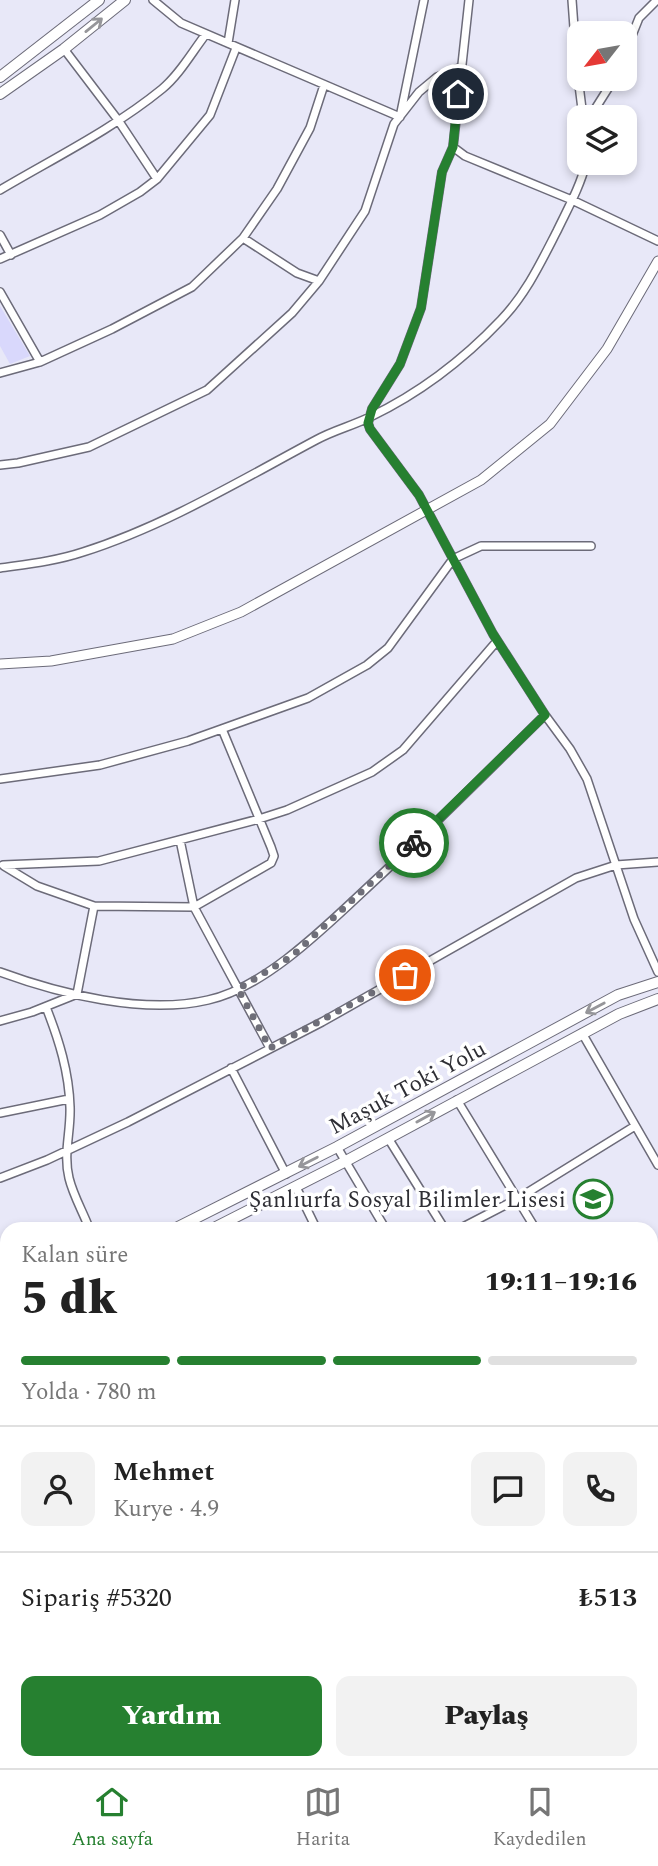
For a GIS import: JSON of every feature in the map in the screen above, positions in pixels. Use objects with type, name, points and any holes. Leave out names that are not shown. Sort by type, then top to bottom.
[{"type":"main road","points":[[0,76],[99,0]]},
{"type":"main road","points":[[0,94],[64,49],[125,0]]},
{"type":"main road","name":"Maşuk Toki Yolu","points":[[188,1222],[286,1174],[618,995],[658,982]]},
{"type":"main road","points":[[226,1222],[639,1004],[658,999]]},
{"type":"street","points":[[153,0],[181,23],[400,117]]},
{"type":"street","points":[[228,43],[234,0]]},
{"type":"street","points":[[400,117],[424,0]]},
{"type":"street","points":[[469,0],[453,147],[442,172],[421,308],[400,364],[376,401],[369,418],[370,429],[419,495],[497,641],[570,749],[587,779],[634,919],[658,972]]},
{"type":"street","points":[[572,0],[581,105]]},
{"type":"street","points":[[637,24],[657,0]]},
{"type":"street","points":[[0,190],[118,120],[163,88],[179,72],[206,34]]},
{"type":"street","points":[[0,259],[100,215],[158,179],[210,116],[236,48]]},
{"type":"street","points":[[64,49],[118,120],[158,179]]},
{"type":"street","points":[[0,464],[19,463],[89,447],[207,390],[292,313],[319,281],[365,211],[394,124],[419,92],[437,77],[461,67]]},
{"type":"street","points":[[0,373],[40,362],[112,329],[192,287],[243,238],[277,189],[310,128],[324,85]]},
{"type":"street","points":[[453,147],[465,156],[572,200],[658,240]]},
{"type":"street","points":[[0,568],[82,553],[137,532],[337,429],[369,418],[424,386],[466,353],[502,319],[530,283],[572,200],[581,175]]},
{"type":"street","points":[[0,235],[11,255]]},
{"type":"street","points":[[243,238],[298,273],[319,281]]},
{"type":"street","points":[[0,664],[51,661],[173,639],[241,612],[481,480],[550,425],[607,349],[658,261]]},
{"type":"street","points":[[0,292],[40,362]]},
{"type":"street","points":[[0,779],[100,765],[188,740],[308,698],[367,665],[388,648],[453,559],[481,545],[591,547]]},
{"type":"street","points":[[1,864],[99,861],[287,810],[372,772],[403,750],[497,641]]},
{"type":"street","points":[[0,972],[77,994],[170,1006],[209,1000],[238,989],[292,956],[441,818],[545,715]]},
{"type":"street","points":[[1,864],[37,886],[93,906],[194,908],[271,863],[274,856],[222,729]]},
{"type":"street","points":[[180,840],[194,908],[270,1048]]},
{"type":"street","points":[[0,1178],[65,1152],[334,1015],[576,878],[616,865],[658,862]]},
{"type":"street","points":[[77,994],[93,906]]},
{"type":"street","points":[[0,1021],[77,994]]},
{"type":"street","points":[[46,1007],[67,1072],[70,1110],[65,1152],[69,1179],[87,1222]]},
{"type":"street","points":[[582,1034],[658,1165]]},
{"type":"street","points":[[231,1068],[286,1174]]},
{"type":"street","points":[[0,1113],[69,1099]]},
{"type":"street","points":[[457,1100],[531,1222]]},
{"type":"street","points":[[473,1222],[517,1199],[635,1126]]},
{"type":"street","points":[[388,1138],[440,1222]]},
{"type":"street","points":[[337,1147],[382,1222]]},
{"type":"street","points":[[296,1187],[313,1222]]},
{"type":"shaded area","points":[[0,306],[30,356],[10,364],[0,346]]},
{"type":"way so far","points":[[405,975],[270,1048],[238,989],[292,956],[414,843]]},
{"type":"place","name":"Şanlıurfa Sosyal Bilimler Lisesi","points":[[593,1199]]},
{"type":"route","points":[[414,843],[545,715],[493,634],[419,495],[368,423],[376,401],[404,356],[421,308],[442,172],[453,147],[458,94]]}]
